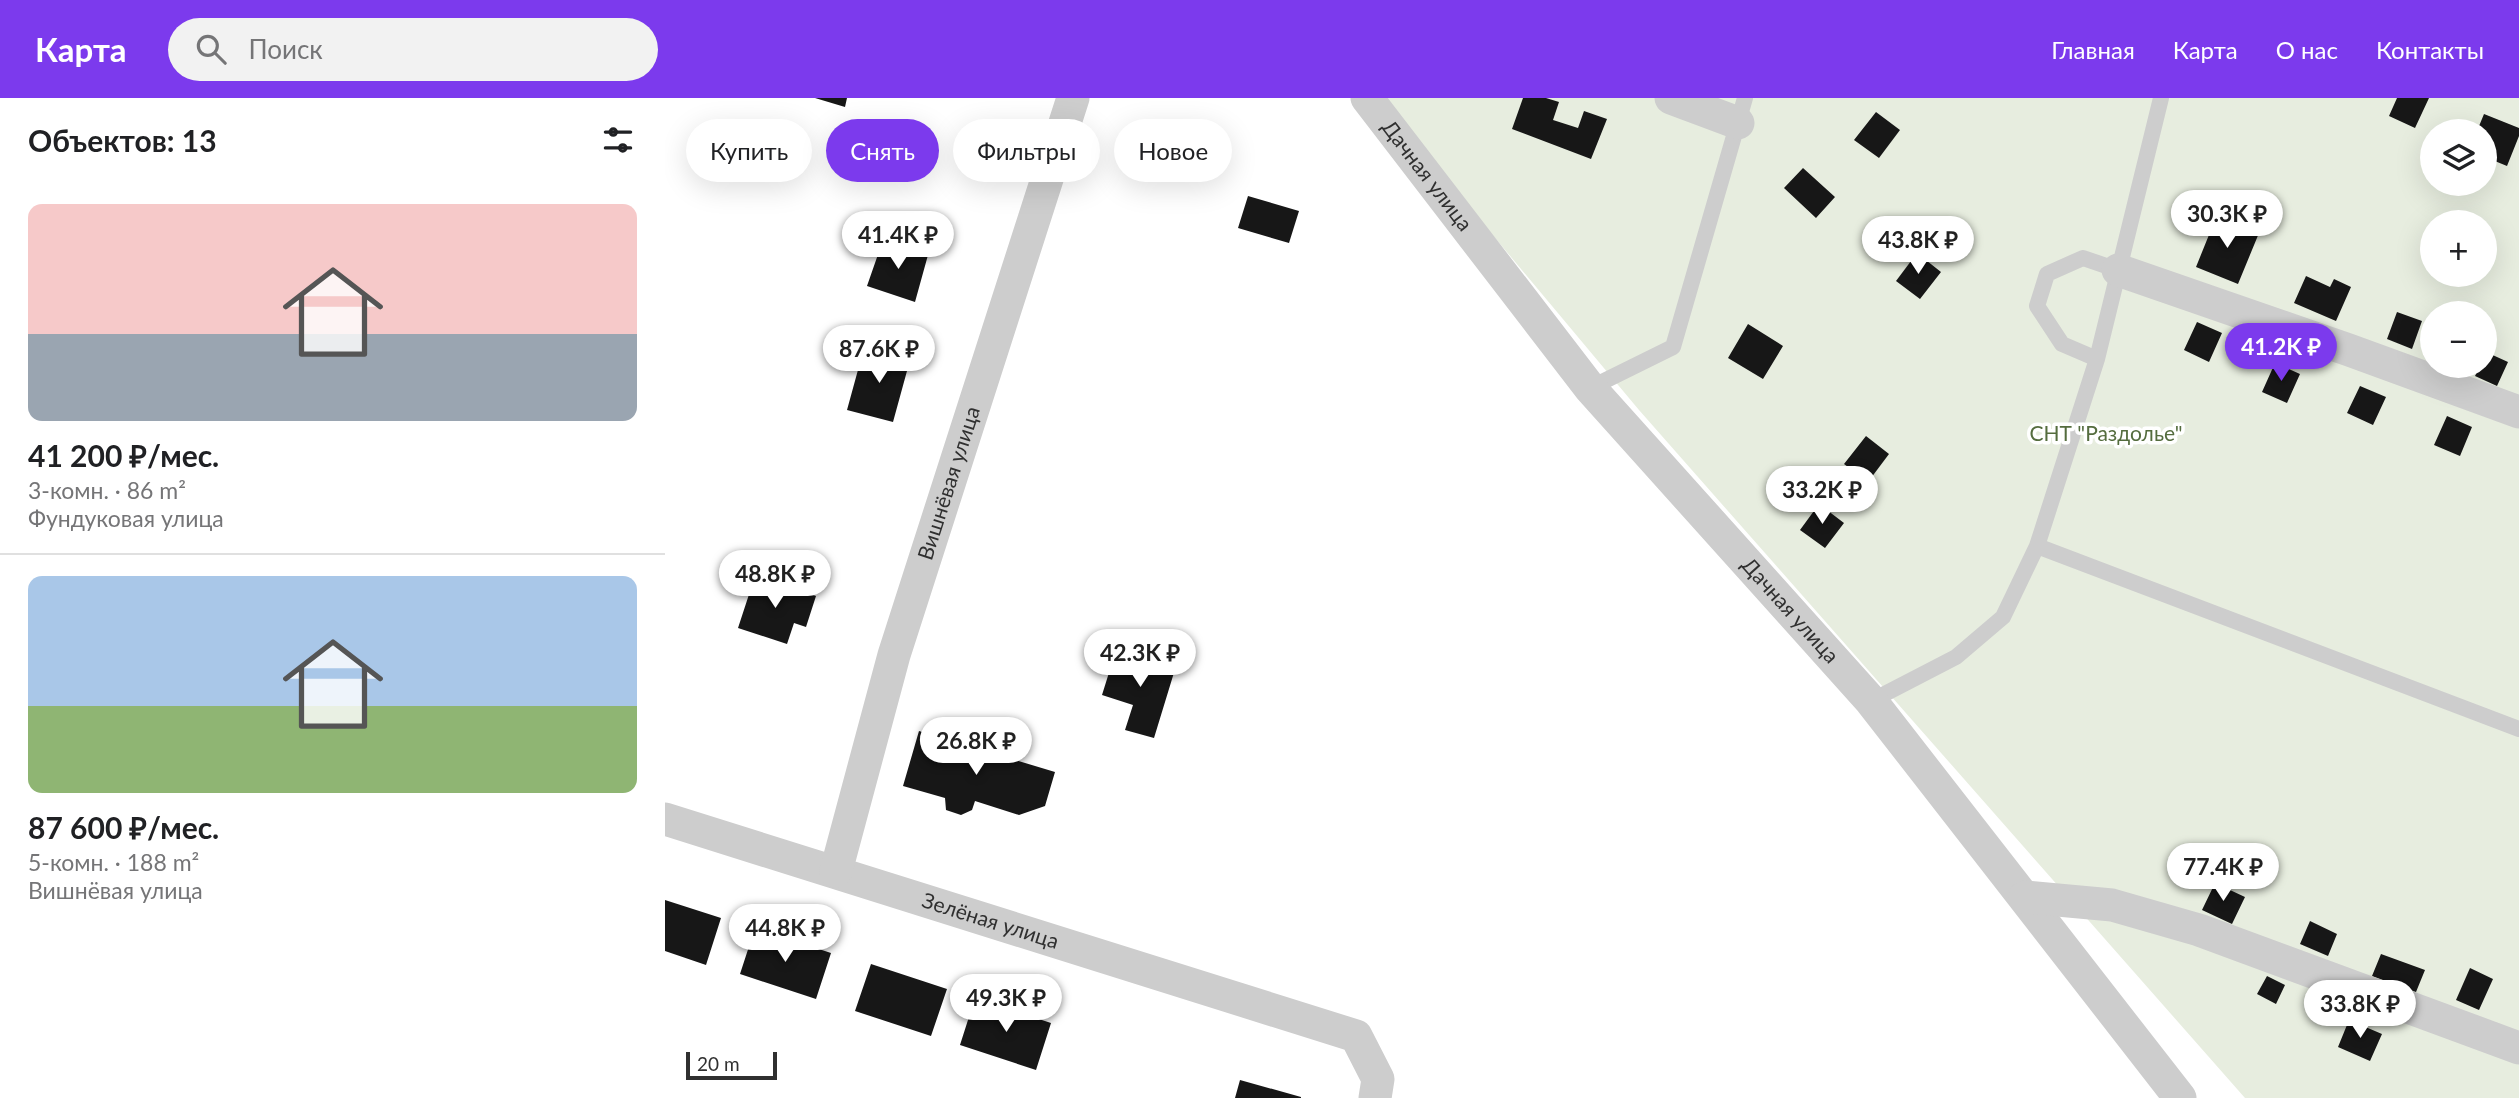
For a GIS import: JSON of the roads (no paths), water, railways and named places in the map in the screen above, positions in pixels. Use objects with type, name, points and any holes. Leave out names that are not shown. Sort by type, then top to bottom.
[{"type":"street","name":"Вишнёвая улица","points":[[836,872],[894,655],[1073,98]]},
{"type":"street","name":"Дачная улица","points":[[1367,98],[1590,388],[1871,701],[2180,1098]]},
{"type":"street","points":[[1671,98],[1741,110]]},
{"type":"street","points":[[2118,270],[2519,412]]},
{"type":"street","name":"Зелёная улица","points":[[665,818],[1356,1036],[1378,1079],[1375,1098]]},
{"type":"street","points":[[2025,897],[2112,905],[2199,930],[2519,1048]]},
{"type":"lane","points":[[1871,701],[1956,657],[2003,617],[2037,546],[2097,359],[2161,98]]},
{"type":"lane","points":[[1590,388],[1673,347],[1741,110]]},
{"type":"lane","points":[[2097,359],[2062,344],[2037,306],[2047,274],[2083,257],[2118,270]]},
{"type":"lane","points":[[2037,546],[2519,729]]},
{"type":"park label","name":"СНТ \"Раздолье\"","points":[[2106,434]]}]
